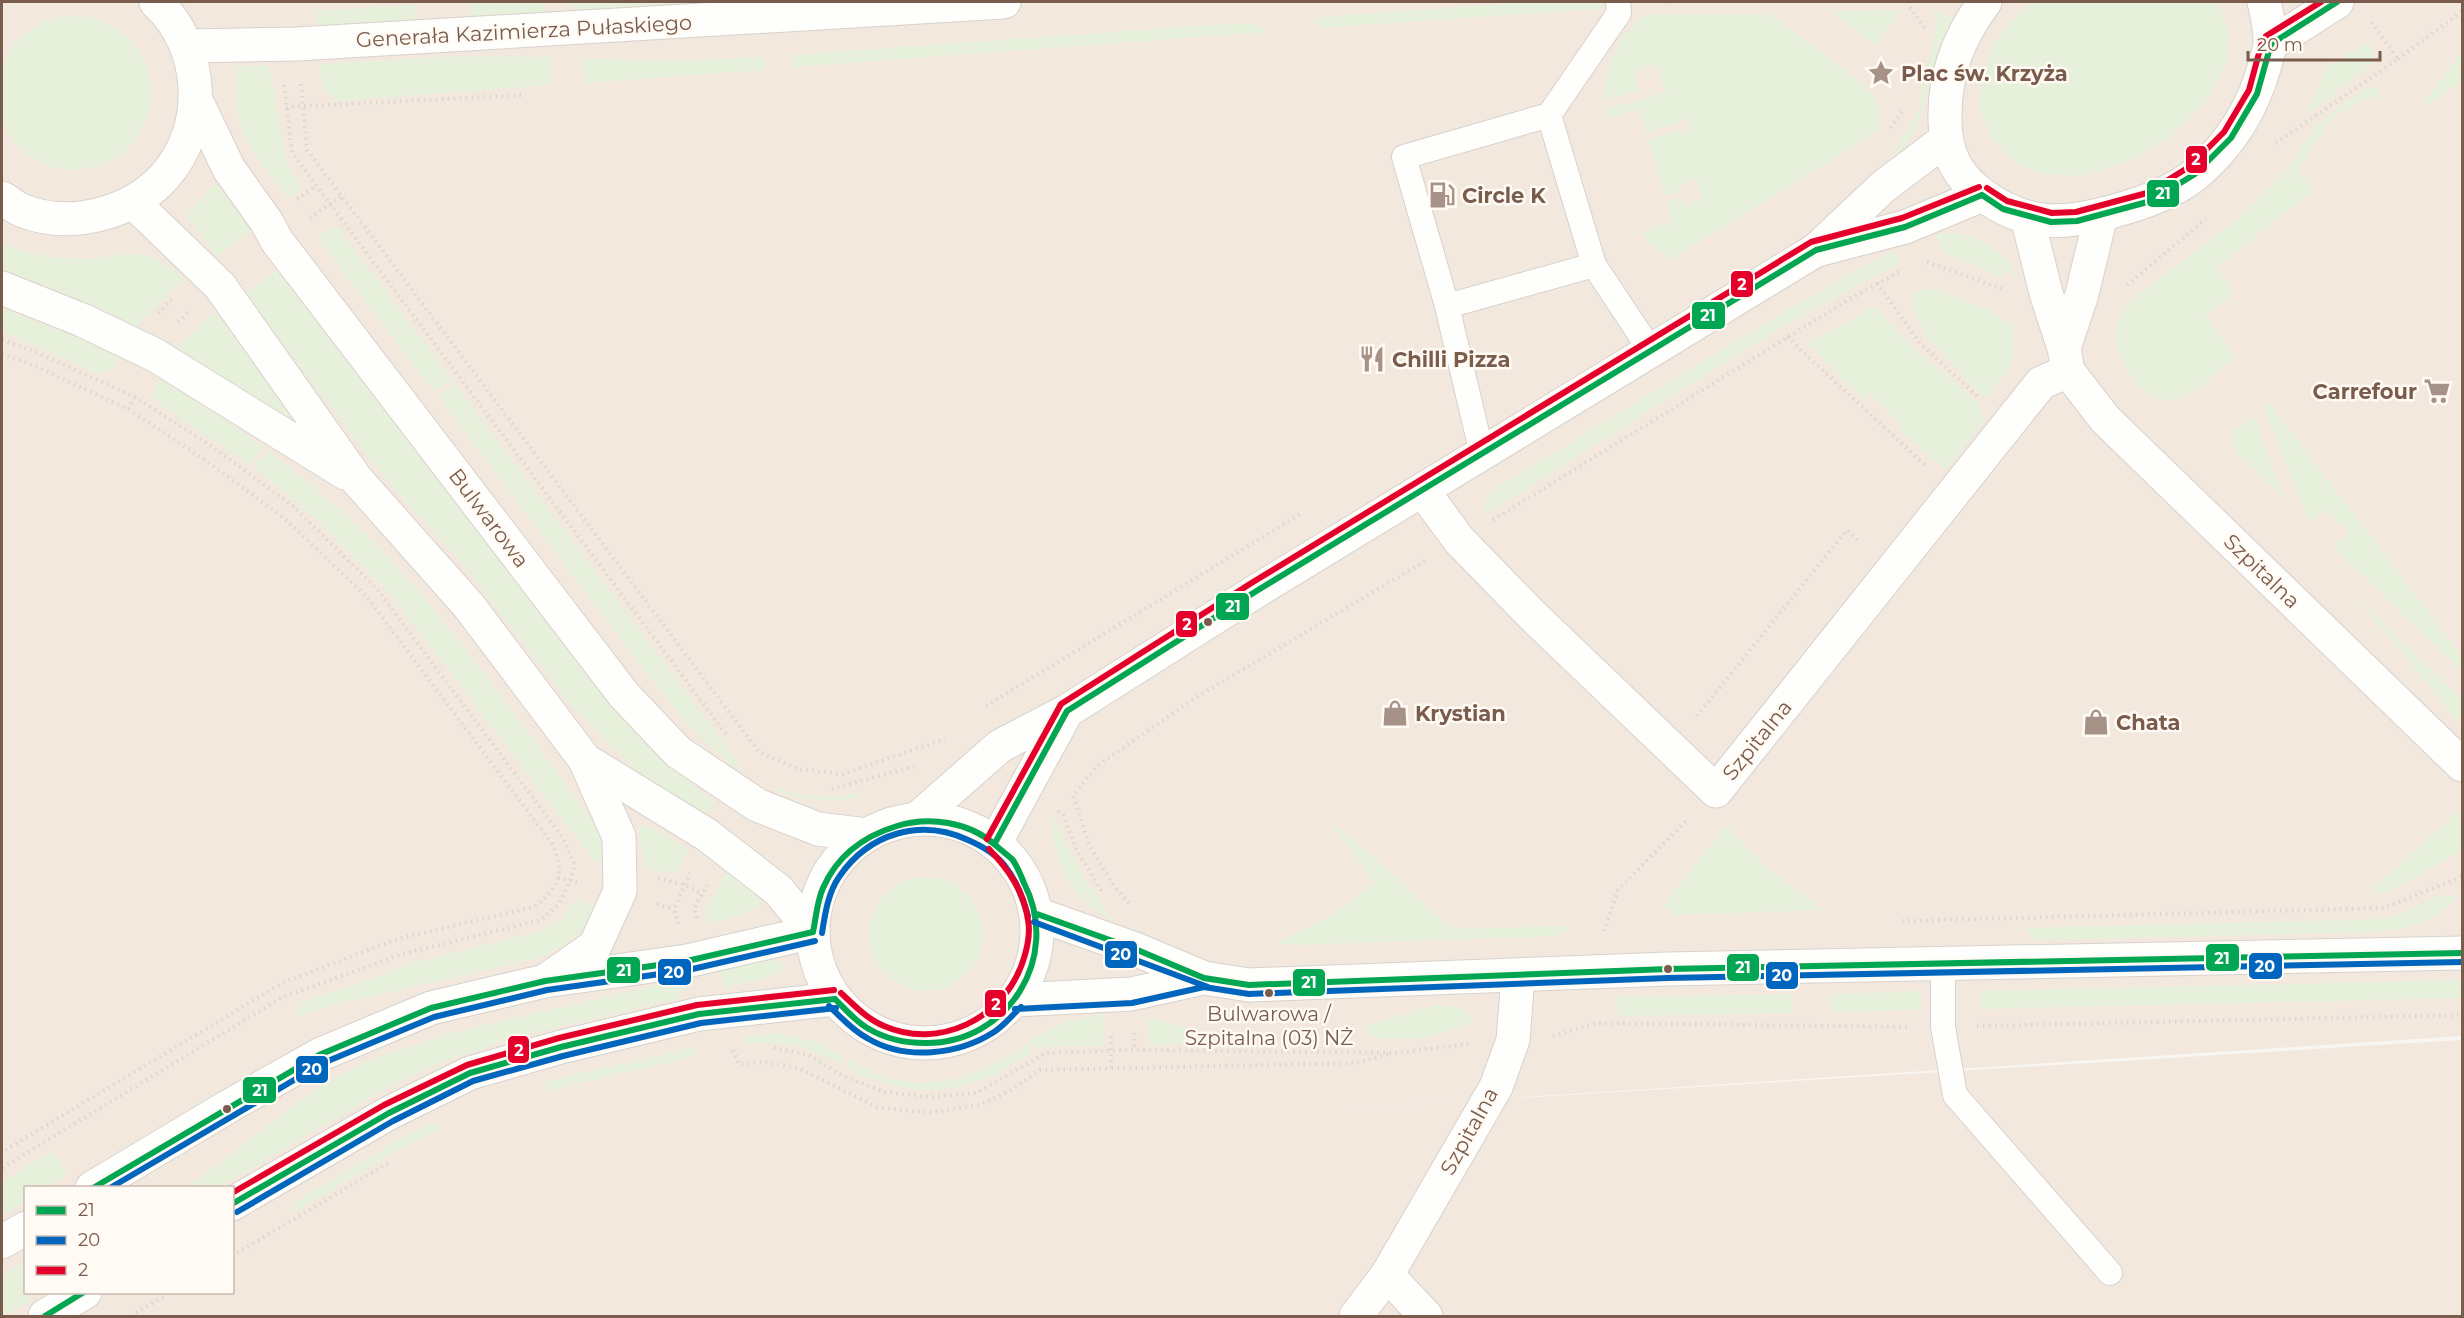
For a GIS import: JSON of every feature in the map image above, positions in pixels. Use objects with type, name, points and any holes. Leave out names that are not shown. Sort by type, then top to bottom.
[{"type":"street","name":"Generała Kazimierza Pułaskiego","points":[[188,46],[289,45],[1004,2]]},
{"type":"street","points":[[1985,2],[1969,23],[1953,60],[1944,100],[1945,140],[1952,162],[1964,181],[1982,195],[2003,209],[2051,222],[2077,221],[2151,201],[2195,174],[2217,153],[2231,138],[2257,94],[2271,44],[2264,2]]},
{"type":"street","points":[[2271,44],[2337,2]]},
{"type":"street","points":[[2,198],[22,210],[59,219],[97,216],[133,202],[165,176],[187,141],[196,100],[195,72],[188,46],[164,5]]},
{"type":"street","name":"Bulwarowa","points":[[196,100],[229,170],[266,221],[277,241],[624,695],[678,752],[757,805],[819,829],[867,835]]},
{"type":"street","points":[[917,819],[1000,746],[1067,711],[1258,590],[1816,250],[1884,186],[1945,140]]},
{"type":"street","points":[[1816,250],[1905,227],[1982,195]]},
{"type":"street","points":[[133,202],[220,286],[357,480],[469,606],[585,759],[619,837],[620,891],[595,946],[545,981]]},
{"type":"street","points":[[2066,359],[2101,215]]},
{"type":"street","name":"Szpitalna","points":[[2027,217],[2046,293],[2066,359],[2105,419],[2463,765]]},
{"type":"street","points":[[2,288],[82,320],[155,355],[357,480]]},
{"type":"street","name":"Szpitalna","points":[[1423,491],[1459,540],[1533,616],[1716,791],[2041,383],[2066,359]]},
{"type":"street","points":[[995,843],[1067,711]]},
{"type":"street","points":[[585,759],[718,844],[778,890],[813,932]]},
{"type":"street","points":[[917,819],[945,820],[971,828],[995,843],[1015,863],[1029,887],[1037,914],[1037,945],[1030,974],[1015,1000],[990,1024],[959,1040],[924,1044],[890,1039],[859,1023],[835,999],[819,967],[813,932],[813,918],[823,885],[842,856],[867,835],[891,824],[917,819]]},
{"type":"street","points":[[1037,914],[1118,943],[1204,978],[1249,985],[1603,971],[2460,950]]},
{"type":"street","points":[[96,1186],[319,1055],[431,1008],[545,981],[698,958],[813,932]]},
{"type":"street","name":"Szpitalna","points":[[1356,1317],[1387,1275],[1496,1087],[1513,1040],[1518,976]]},
{"type":"street","points":[[1015,1000],[1131,994],[1204,978]]},
{"type":"street","points":[[234,1203],[379,1119],[470,1073],[561,1047],[724,1010],[835,999]]},
{"type":"street","points":[[2,1242],[24,1229]]},
{"type":"street","points":[[1387,1275],[1426,1317]]},
{"type":"lane","points":[[1482,454],[1447,306],[1404,157],[1549,115],[1619,13],[1618,2]]},
{"type":"lane","points":[[1549,115],[1594,265],[1651,351]]},
{"type":"lane","points":[[1447,306],[1594,265]]},
{"type":"lane","points":[[1943,962],[1943,1027],[1955,1095],[2110,1274]]},
{"type":"path","points":[[2269,152],[2276,143],[2463,11]]},
{"type":"path","points":[[2370,21],[2398,59]]},
{"type":"path","points":[[289,45],[303,106],[307,150],[759,752],[799,769],[843,774],[944,740],[951,734]]},
{"type":"path","points":[[289,45],[286,107],[292,153],[728,737]]},
{"type":"path","points":[[286,107],[523,95]]},
{"type":"path","points":[[2082,294],[2112,298],[2207,218]]},
{"type":"path","points":[[1922,260],[2013,292],[2046,293]]},
{"type":"path","points":[[1134,909],[1114,886],[1090,847],[1073,796],[1097,766],[1195,698],[1459,540],[1787,337],[1904,269]]},
{"type":"path","points":[[1877,284],[1920,342],[1983,400]]},
{"type":"path","points":[[1787,337],[1929,469]]},
{"type":"path","points":[[2,340],[38,353],[135,397],[211,446],[293,506],[377,589],[563,838],[575,865],[560,904],[541,920],[402,954],[281,998],[2,1168]]},
{"type":"path","points":[[2,354],[35,366],[128,409],[202,458],[284,518],[367,597],[554,845],[560,863],[558,878],[550,895],[534,908],[397,939],[282,983],[2,1152]]},
{"type":"path","points":[[980,710],[1014,686],[1308,509]]},
{"type":"path","points":[[1697,716],[1847,530],[1864,546]]},
{"type":"path","points":[[735,792],[759,752]]},
{"type":"path","points":[[821,788],[833,789],[922,764]]},
{"type":"path","points":[[1025,787],[1063,815],[1077,851],[1102,892],[1124,919],[1118,943]]},
{"type":"path","points":[[1603,971],[1602,937],[1618,890],[1716,791]]},
{"type":"path","points":[[698,958],[674,909],[718,844]]},
{"type":"path","points":[[698,958],[694,908],[718,844]]},
{"type":"path","points":[[1900,921],[2383,908],[2463,876]]},
{"type":"path","points":[[1110,994],[1111,1068]]},
{"type":"path","points":[[724,1010],[739,1064],[766,1062],[800,1069],[877,1107],[927,1113],[979,1105],[1010,1091],[1040,1070],[1356,1063],[1394,1053],[1046,1053],[976,1093],[930,1097],[885,1092],[843,1076],[809,1055],[770,1047]]},
{"type":"path","points":[[1597,1023],[1943,1027],[2463,1015]]},
{"type":"path","points":[[725,1053],[742,1051]]},
{"type":"path","points":[[234,1255],[395,1159]]},
{"type":"path","points":[[131,1317],[169,1294]]},
{"type":"shaded area","points":[[2,2],[2462,2],[2462,1036],[1357,1108],[2462,1040],[2462,1316],[2,1316]]},
{"type":"green space","points":[[468,2],[543,2],[545,12],[473,16],[469,11]]},
{"type":"green space","points":[[569,2],[704,2],[575,10]]},
{"type":"green space","points":[[1530,2],[1605,3],[1602,8],[1596,9],[1318,28],[1316,25],[1316,20],[1321,17]]},
{"type":"green space","points":[[2034,2],[2218,2],[2229,29],[2228,62],[2204,103],[2169,138],[2128,161],[2080,176],[2043,174],[2017,164],[1992,139],[1978,106],[1982,76],[1995,41],[2019,13]]},
{"type":"green space","points":[[418,4],[413,21],[318,28],[317,11]]},
{"type":"green space","points":[[1934,9],[1956,19],[1937,60],[1918,124],[1896,156],[1893,152],[1918,111],[1935,33]]},
{"type":"green space","points":[[1898,10],[1900,12],[1874,45],[1831,11]]},
{"type":"green space","points":[[1769,14],[1844,69],[1870,92],[1878,109],[1878,128],[1876,132],[1670,260],[1652,246],[1640,232],[1672,222],[1666,202],[1682,198],[1684,205],[1702,199],[1696,179],[1679,185],[1680,192],[1665,196],[1648,140],[1682,129],[1684,133],[1691,130],[1687,117],[1680,122],[1646,133],[1640,109],[1608,119],[1605,109],[1665,93],[1656,64],[1634,71],[1639,91],[1604,100],[1604,89],[1610,64],[1629,30],[1646,15]]},
{"type":"green space","points":[[59,17],[89,17],[117,29],[138,50],[150,78],[150,108],[138,136],[117,157],[89,169],[59,169],[31,157],[10,136],[-1,111],[-1,75],[10,50],[31,29]]},
{"type":"green space","points":[[1238,23],[1258,25],[1268,32],[792,67],[791,55]]},
{"type":"green space","points":[[2369,42],[2375,55],[2373,64],[2307,114],[2326,67]]},
{"type":"green space","points":[[2462,52],[2462,80],[2428,107],[2424,101]]},
{"type":"green space","points":[[456,56],[552,57],[552,85],[337,101],[323,90],[319,64]]},
{"type":"green space","points":[[763,57],[764,70],[585,83],[581,58],[664,61]]},
{"type":"green space","points":[[269,65],[287,163],[302,186],[289,199],[265,170],[251,148],[241,126],[237,108],[236,67]]},
{"type":"green space","points":[[2367,86],[2377,89],[2382,99],[2368,97],[2350,109],[2336,114],[2298,169],[2314,191],[2216,267],[2233,289],[2232,294],[2206,317],[2236,357],[2198,388],[2181,398],[2160,400],[2149,395],[2129,374],[2117,346],[2118,321],[2123,312],[2144,290],[2249,209],[2286,170],[2314,128]]},
{"type":"green space","points":[[213,185],[218,186],[252,230],[217,256],[188,218],[189,213]]},
{"type":"green space","points":[[331,227],[338,227],[452,379],[434,392],[318,238]]},
{"type":"green space","points":[[1956,233],[1976,239],[1992,248],[2006,260],[2018,276],[2014,277],[2013,272],[2005,272],[2006,277],[2004,277],[1944,253],[1935,234]]},
{"type":"green space","points":[[2,243],[25,252],[60,258],[97,258],[129,254],[148,256],[162,262],[184,278],[136,327],[110,312],[2,269]]},
{"type":"green space","points":[[1894,250],[1899,259],[1896,266],[1772,333],[1483,516],[1486,500],[1492,491],[1751,332]]},
{"type":"green space","points":[[280,267],[587,676],[664,761],[715,803],[706,818],[665,792],[626,761],[570,704],[463,564],[407,504],[370,459],[245,293]]},
{"type":"green space","points":[[1923,289],[1933,289],[1993,312],[2013,326],[2014,349],[2011,364],[1989,395],[1980,395],[1926,335],[1912,307],[1915,294]]},
{"type":"green space","points":[[1875,306],[1914,349],[1978,402],[1984,421],[1946,470],[1901,432],[1902,427],[1869,392],[1862,399],[1808,344]]},
{"type":"green space","points":[[2,308],[81,339],[119,358],[113,369],[100,374],[2,331]]},
{"type":"green space","points":[[215,312],[287,407],[287,417],[282,418],[239,387],[176,349]]},
{"type":"green space","points":[[159,379],[220,416],[264,448],[249,464],[159,404],[152,394]]},
{"type":"green space","points":[[454,383],[739,762],[735,768],[695,731],[658,688],[438,396]]},
{"type":"green space","points":[[2270,404],[2462,656],[2462,671],[2333,547],[2349,531],[2323,509],[2309,523],[2265,408]]},
{"type":"green space","points":[[2254,417],[2285,500],[2235,451],[2232,432]]},
{"type":"green space","points":[[268,450],[354,522],[395,565],[453,633],[586,811],[600,836],[606,862],[594,860],[591,857],[393,597],[312,515],[253,467]]},
{"type":"green space","points":[[2354,594],[2462,700],[2462,726],[2450,712]]},
{"type":"green space","points":[[776,786],[796,793],[817,796],[838,796],[858,792],[855,798],[824,801],[804,799],[773,790]]},
{"type":"green space","points":[[2459,810],[2462,850],[2393,891],[2370,892]]},
{"type":"green space","points":[[1050,813],[1084,878],[1115,922],[1086,902],[1066,877],[1055,848]]},
{"type":"green space","points":[[642,825],[656,830],[689,850],[675,873],[646,869],[638,829]]},
{"type":"green space","points":[[1336,825],[1451,929],[1568,926],[1567,930],[1558,936],[1301,945],[1274,943],[1331,916],[1375,882],[1332,827]]},
{"type":"green space","points":[[1727,825],[1772,871],[1823,910],[1675,915],[1664,905]]},
{"type":"green space","points":[[727,871],[746,884],[762,901],[761,905],[748,913],[708,924],[704,911]]},
{"type":"green space","points":[[926,877],[948,881],[966,894],[979,912],[983,934],[979,956],[966,974],[948,987],[926,991],[904,987],[886,974],[873,956],[869,934],[873,912],[886,894],[904,881]]},
{"type":"green space","points":[[2441,895],[2457,896],[2440,913],[2423,923],[2380,932],[2035,940],[2025,928],[2381,919],[2401,913]]},
{"type":"green space","points":[[576,900],[598,905],[581,931],[559,948],[540,958],[329,1006],[295,1018],[303,1002],[423,960],[537,932],[561,920]]},
{"type":"green space","points":[[770,960],[781,961],[784,965],[781,973],[725,989],[720,971]]},
{"type":"green space","points":[[678,980],[682,998],[519,1036],[439,1063],[392,1085],[221,1186],[187,1186],[314,1090],[364,1062],[459,1031]]},
{"type":"green space","points":[[2462,980],[2462,998],[1981,1009],[1981,991]]},
{"type":"green space","points":[[1920,991],[1922,1010],[1833,1012],[1831,1005],[1831,998],[1834,994]]},
{"type":"green space","points":[[1792,994],[1792,1013],[1618,1016],[1617,997]]},
{"type":"green space","points":[[1435,1005],[1463,1010],[1474,1024],[1417,1039],[1375,1038],[1363,1027]]},
{"type":"green space","points":[[1105,1013],[1103,1046],[1056,1046],[1037,1049],[1030,1041],[1063,1023]]},
{"type":"green space","points":[[1147,1018],[1207,1032],[1198,1043],[1194,1044],[1152,1045],[1149,1043]]},
{"type":"green space","points":[[774,1033],[816,1041],[844,1057],[839,1064],[792,1045],[747,1044],[744,1041],[740,1042],[739,1038]]},
{"type":"green space","points":[[1027,1044],[1032,1052],[1001,1072],[958,1087],[919,1089],[900,1087],[862,1075],[844,1066],[849,1059],[871,1071],[894,1079],[940,1082],[985,1069]]},
{"type":"green space","points":[[696,1047],[694,1056],[689,1058],[544,1091],[546,1081]]},
{"type":"green space","points":[[437,1121],[441,1129],[412,1142],[295,1212],[293,1204],[303,1197],[400,1139]]},
{"type":"green space","points":[[53,1151],[67,1173],[63,1178],[48,1186],[24,1186],[24,1202],[2,1216],[2,1182]]},
{"type":"green space","points":[[24,1262],[24,1294],[29,1294],[29,1302],[2,1316],[2,1276]]},
{"type":"transit line","name":"2","points":[[2266,36],[2321,2]]},
{"type":"transit line","name":"21","points":[[2271,44],[2337,2]]},
{"type":"transit line","name":"2","points":[[1987,188],[2007,201],[2052,213],[2076,212],[2147,193],[2189,167],[2224,132],[2249,90],[2262,42]]},
{"type":"transit line","name":"21","points":[[1982,195],[2003,209],[2051,222],[2077,221],[2151,201],[2195,174],[2231,138],[2257,94],[2271,44]]},
{"type":"transit line","name":"2","points":[[987,839],[1061,704],[1253,582],[1811,242],[1902,218],[1979,187]]},
{"type":"transit line","name":"21","points":[[995,843],[1067,711],[1258,590],[1816,250],[1905,227],[1982,195]]},
{"type":"transit line","name":"21","points":[[813,932],[823,888],[836,866],[853,849],[873,835],[909,823],[948,823],[973,830],[984,836],[1016,864],[1034,911],[1036,939],[1031,966],[1020,991],[1003,1012],[981,1029],[955,1039],[925,1043],[896,1040],[864,1026],[835,999]]},
{"type":"transit line","name":"20","points":[[822,933],[832,890],[851,862],[880,840],[914,830],[950,833],[973,842],[993,854],[1013,878],[1028,916]]},
{"type":"transit line","name":"2","points":[[841,993],[872,1020],[884,1026],[905,1032],[926,1034],[966,1025],[984,1014],[1000,1000],[1013,983],[1022,964],[1028,942],[1029,926],[1019,890],[1003,864],[989,849]]},
{"type":"transit line","name":"21","points":[[1037,914],[1135,949],[1204,978],[1249,985],[1668,969],[2462,953]]},
{"type":"transit line","name":"20","points":[[1034,922],[1208,987]]},
{"type":"transit line","name":"21","points":[[96,1186],[319,1055],[431,1008],[545,981],[687,961],[813,932]]},
{"type":"transit line","name":"20","points":[[113,1186],[323,1063],[434,1017],[547,990],[688,970],[815,941]]},
{"type":"transit line","name":"20","points":[[1015,1009],[1132,1003],[1204,987],[1249,994],[1668,978],[2462,962]]},
{"type":"transit line","name":"2","points":[[234,1192],[384,1105],[467,1065],[559,1038],[697,1005],[834,990]]},
{"type":"transit line","name":"21","points":[[234,1203],[389,1113],[470,1073],[561,1047],[699,1014],[835,999]]},
{"type":"transit line","name":"20","points":[[829,1006],[867,1038],[898,1050],[914,1052],[948,1050],[980,1040],[998,1029],[1021,1007]]},
{"type":"transit line","name":"20","points":[[237,1212],[393,1121],[473,1081],[563,1056],[701,1023],[836,1008]]},
{"type":"transit line","name":"21","points":[[45,1316],[81,1294]]},
{"type":"place","name":"Plac św. Krzyża","points":[[1881,73]]},
{"type":"place","name":"Circle K","points":[[1442,195]]},
{"type":"place","name":"Chilli Pizza","points":[[1372,359]]},
{"type":"place","name":"Carrefour","points":[[2437,391]]},
{"type":"place","name":"Krystian","points":[[1395,713]]},
{"type":"place","name":"Chata","points":[[2096,722]]},
{"type":"place","name":"Bulwarowa / Szpitalna (03) NŻ","points":[[1269,993]]}]
